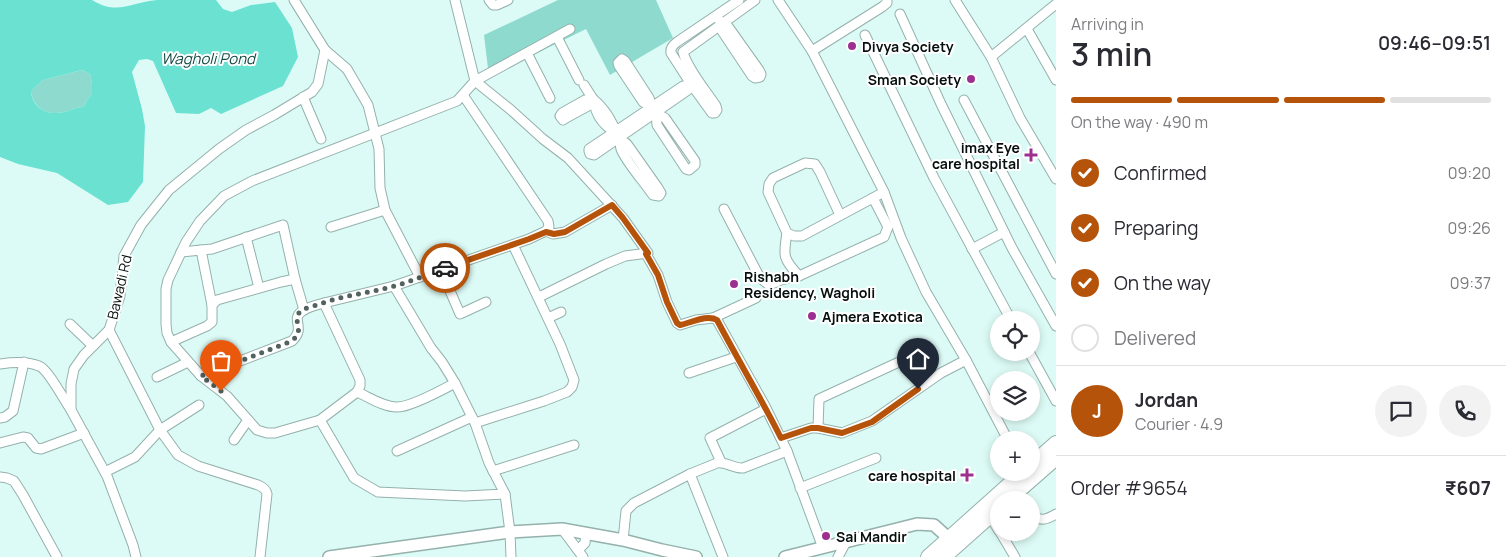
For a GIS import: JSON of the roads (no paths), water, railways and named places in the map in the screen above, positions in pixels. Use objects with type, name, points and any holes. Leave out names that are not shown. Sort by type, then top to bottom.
[{"type":"highway","points":[[1040,458],[1056,444]]},
{"type":"highway","points":[[1018,491],[1056,458]]},
{"type":"highway","points":[[944,557],[1015,481]]},
{"type":"highway","points":[[928,557],[953,547],[990,515]]},
{"type":"main road","points":[[785,557],[917,524],[934,525],[953,547]]},
{"type":"main road","points":[[329,557],[510,532],[562,529],[623,540],[696,557]]},
{"type":"street","points":[[294,0],[325,50],[340,62],[352,76],[368,105],[379,148],[380,188],[385,210],[420,277]]},
{"type":"street","points":[[455,0],[475,81],[568,158],[623,218],[648,253],[646,254],[658,275],[667,302],[677,323],[680,325],[696,320],[713,318],[756,298]]},
{"type":"street","points":[[489,0],[493,6],[508,0]]},
{"type":"street","points":[[670,50],[739,0]]},
{"type":"street","points":[[670,50],[683,52],[756,0]]},
{"type":"street","points":[[778,0],[812,51],[884,192],[901,238],[926,292],[966,360],[1003,431]]},
{"type":"street","points":[[812,51],[882,7],[887,0]]},
{"type":"street","points":[[954,0],[991,57],[1020,118],[1056,179]]},
{"type":"street","points":[[991,57],[1056,4]]},
{"type":"street","points":[[900,14],[941,104],[1004,232],[1056,326]]},
{"type":"street","points":[[716,15],[722,23],[727,25],[759,70],[760,77],[755,78],[752,76],[722,31],[722,23]]},
{"type":"street","points":[[324,302],[360,380],[360,386],[357,392],[320,420],[275,433],[257,430],[227,396],[201,376],[188,362],[171,342],[167,333],[166,289],[168,280],[186,242],[200,221],[224,196],[252,181],[458,101],[475,81],[557,38],[570,29]]},
{"type":"street","points":[[1027,29],[1056,80]]},
{"type":"street","points":[[865,35],[934,178],[1006,311]]},
{"type":"street","points":[[557,38],[581,82],[593,99],[595,111],[606,127],[617,135],[628,144],[661,193],[659,196],[653,195],[650,191],[622,150],[617,135]]},
{"type":"street","name":"Bawadi Rd","points":[[136,557],[105,472],[71,410],[71,384],[74,369],[84,355],[109,330],[120,296],[124,256],[142,224],[169,190],[219,149],[246,130],[312,92],[318,84],[325,50]]},
{"type":"street","points":[[670,50],[694,82]]},
{"type":"street","points":[[683,52],[694,82]]},
{"type":"street","points":[[527,53],[550,98]]},
{"type":"street","points":[[654,110],[643,102],[619,66],[620,60],[625,61],[649,98],[654,110],[657,125],[686,169],[689,170],[695,165],[695,161],[665,118],[654,110]]},
{"type":"street","points":[[617,135],[688,90],[694,82]]},
{"type":"street","points":[[463,95],[548,221],[549,227],[546,232]]},
{"type":"street","points":[[303,97],[321,139]]},
{"type":"street","points":[[964,100],[1056,274]]},
{"type":"street","points":[[799,276],[790,266],[784,253],[787,233],[768,192],[769,184],[773,178],[805,163],[815,164],[840,215]]},
{"type":"street","points":[[787,233],[794,236],[802,236],[884,192]]},
{"type":"street","points":[[724,209],[760,278],[769,285],[799,276],[884,238],[888,227],[873,198]]},
{"type":"street","points":[[201,376],[292,341],[298,336],[297,319],[299,313],[304,310],[324,302],[394,286],[546,232],[554,234],[565,232],[612,205]]},
{"type":"street","points":[[332,227],[385,210]]},
{"type":"street","points":[[181,252],[212,249],[283,225],[294,279],[304,310]]},
{"type":"street","points":[[972,249],[1004,232]]},
{"type":"street","points":[[246,237],[259,288]]},
{"type":"street","points":[[397,451],[474,420],[544,401],[568,392],[572,387],[574,380],[539,297],[513,245]]},
{"type":"street","points":[[171,342],[212,322],[212,305],[200,250]]},
{"type":"street","points":[[539,297],[625,256],[646,254]]},
{"type":"street","points":[[441,270],[460,314],[486,302]]},
{"type":"street","points":[[212,305],[217,300],[294,279]]},
{"type":"street","points":[[394,286],[431,348],[456,384],[474,420],[493,471],[504,494],[510,532],[511,557]]},
{"type":"street","points":[[548,318],[561,312]]},
{"type":"street","points":[[713,318],[717,320],[781,438],[823,548]]},
{"type":"street","points":[[70,324],[93,346]]},
{"type":"street","points":[[109,330],[160,430],[178,455],[198,466],[258,485],[266,491],[260,557]]},
{"type":"street","points":[[689,373],[736,357]]},
{"type":"street","points":[[781,438],[811,428],[842,433],[872,422],[940,373],[966,360]]},
{"type":"street","points":[[1034,361],[1056,402]]},
{"type":"street","points":[[0,364],[24,362],[40,366],[47,372],[71,410]]},
{"type":"street","points":[[0,418],[5,417],[13,410],[24,362]]},
{"type":"street","points":[[157,377],[188,362]]},
{"type":"street","points":[[818,428],[819,399],[899,362]]},
{"type":"street","points":[[357,392],[385,405],[397,407],[406,406],[456,384]]},
{"type":"street","points":[[105,472],[136,457],[160,430],[199,405]]},
{"type":"street","points":[[766,409],[710,438],[721,462],[737,469],[787,451]]},
{"type":"street","points":[[234,440],[248,420]]},
{"type":"street","points":[[320,420],[354,478],[378,492],[465,496],[504,494]]},
{"type":"street","points":[[0,443],[22,437],[28,438],[36,448],[41,449],[84,433]]},
{"type":"street","points":[[493,471],[574,445]]},
{"type":"street","points":[[800,488],[876,458]]},
{"type":"street","points":[[623,540],[626,511],[629,506],[690,474],[721,462]]},
{"type":"street","points":[[690,474],[723,557]]},
{"type":"street","points":[[0,477],[14,481],[57,557]]},
{"type":"street","points":[[1040,520],[1056,514]]},
{"type":"street","points":[[562,529],[580,553],[585,543],[586,533]]},
{"type":"street","points":[[838,557],[847,540]]},
{"type":"street","points":[[1005,541],[1015,557]]},
{"type":"water","name":"Wagholi Pond","points":[[0,0],[92,0],[101,5],[117,8],[157,0],[216,0],[223,9],[232,12],[251,5],[275,2],[292,28],[298,57],[283,86],[221,114],[211,108],[199,114],[176,113],[153,61],[147,59],[139,60],[132,72],[145,126],[143,182],[128,202],[108,205],[57,173],[18,164],[0,157]],"holes":[[[82,70],[90,74],[92,94],[83,107],[52,113],[42,110],[33,99],[31,93],[43,80]]]},
{"type":"place","name":"Divya Society","points":[[852,46]]},
{"type":"place","name":"Sman Society","points":[[971,79]]},
{"type":"place","name":"imax Eye care hospital","points":[[1031,155]]},
{"type":"place","name":"Rishabh Residency, Wagholi","points":[[734,284]]},
{"type":"place","name":"Ajmera Exotica","points":[[812,316]]},
{"type":"place","name":"care hospital","points":[[967,475]]},
{"type":"place","name":"Sai Mandir","points":[[826,536]]}]
